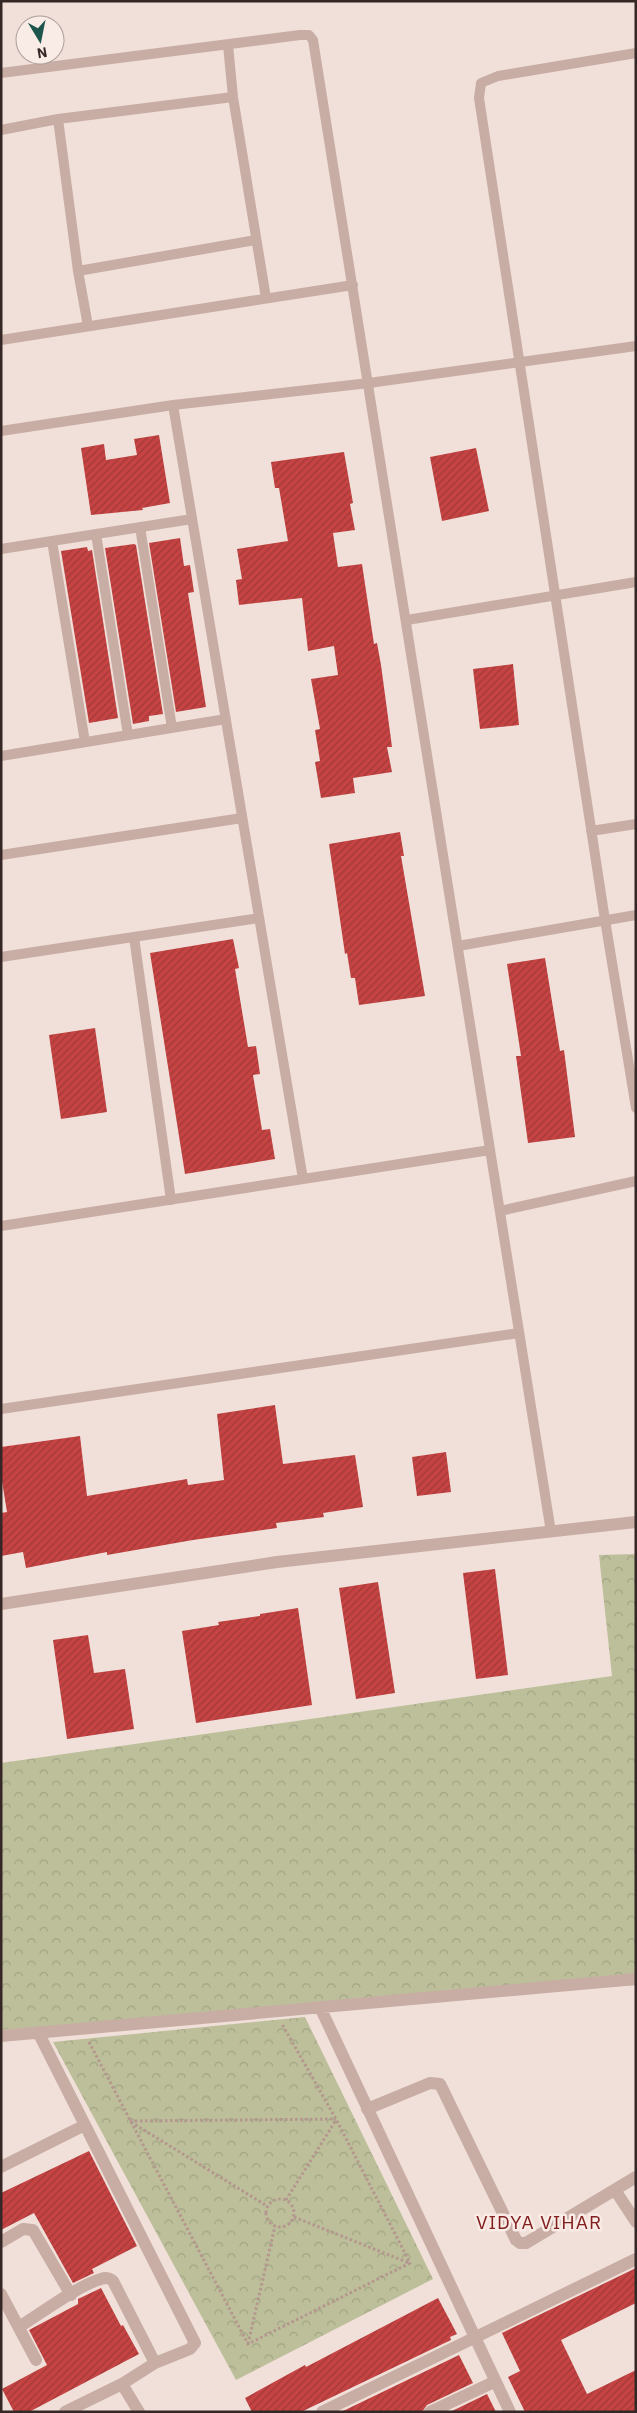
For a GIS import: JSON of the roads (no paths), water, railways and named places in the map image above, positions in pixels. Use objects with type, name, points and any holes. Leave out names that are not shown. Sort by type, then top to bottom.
[{"type":"street","points":[[1,1604],[277,1562],[636,1522]]},
{"type":"street","points":[[1,2036],[275,2013],[320,2007],[636,1979]]},
{"type":"street","points":[[320,2007],[475,2337],[494,2382],[510,2412]]},
{"type":"street","points":[[38,2032],[196,2343],[190,2349],[155,2363],[122,2384],[65,2412]]},
{"type":"street","points":[[367,2110],[430,2083],[440,2084],[516,2240],[520,2243],[526,2243],[636,2177]]},
{"type":"street","points":[[1,2167],[85,2125]]},
{"type":"street","points":[[615,2190],[636,2222]]},
{"type":"street","points":[[1,2242],[23,2229],[33,2230],[71,2295]]},
{"type":"street","points":[[322,2412],[636,2259]]},
{"type":"street","points":[[19,2327],[100,2279],[108,2278],[113,2281],[155,2363]]},
{"type":"street","points":[[1,2294],[36,2360]]},
{"type":"street","points":[[430,2412],[494,2382]]},
{"type":"street","points":[[122,2384],[140,2412]]},
{"type":"lane","points":[[1,73],[300,35],[309,35],[313,40],[551,1532]]},
{"type":"lane","points":[[228,45],[232,97],[266,298]]},
{"type":"lane","points":[[636,53],[498,76],[481,83],[479,98],[604,920],[634,1087],[636,1108]]},
{"type":"lane","points":[[1,130],[58,119],[232,97]]},
{"type":"lane","points":[[58,119],[78,271],[88,326]]},
{"type":"lane","points":[[78,271],[256,240]]},
{"type":"lane","points":[[1,340],[353,285]]},
{"type":"lane","points":[[1,431],[173,405],[369,383],[636,346]]},
{"type":"lane","points":[[173,405],[303,1180]]},
{"type":"lane","points":[[1,549],[192,519]]},
{"type":"lane","points":[[140,527],[172,728]]},
{"type":"lane","points":[[96,534],[128,735]]},
{"type":"lane","points":[[52,541],[85,742]]},
{"type":"lane","points":[[406,620],[636,582]]},
{"type":"lane","points":[[1,756],[226,719]]},
{"type":"lane","points":[[1,855],[242,818]]},
{"type":"lane","points":[[591,831],[636,824]]},
{"type":"lane","points":[[458,946],[636,915]]},
{"type":"lane","points":[[1,957],[259,918]]},
{"type":"lane","points":[[134,937],[171,1200]]},
{"type":"lane","points":[[1,1226],[490,1150]]},
{"type":"lane","points":[[500,1211],[636,1181]]},
{"type":"lane","points":[[1,1409],[519,1333]]},
{"type":"district","name":"VIDYA VIHAR","points":[[539,2222]]}]
